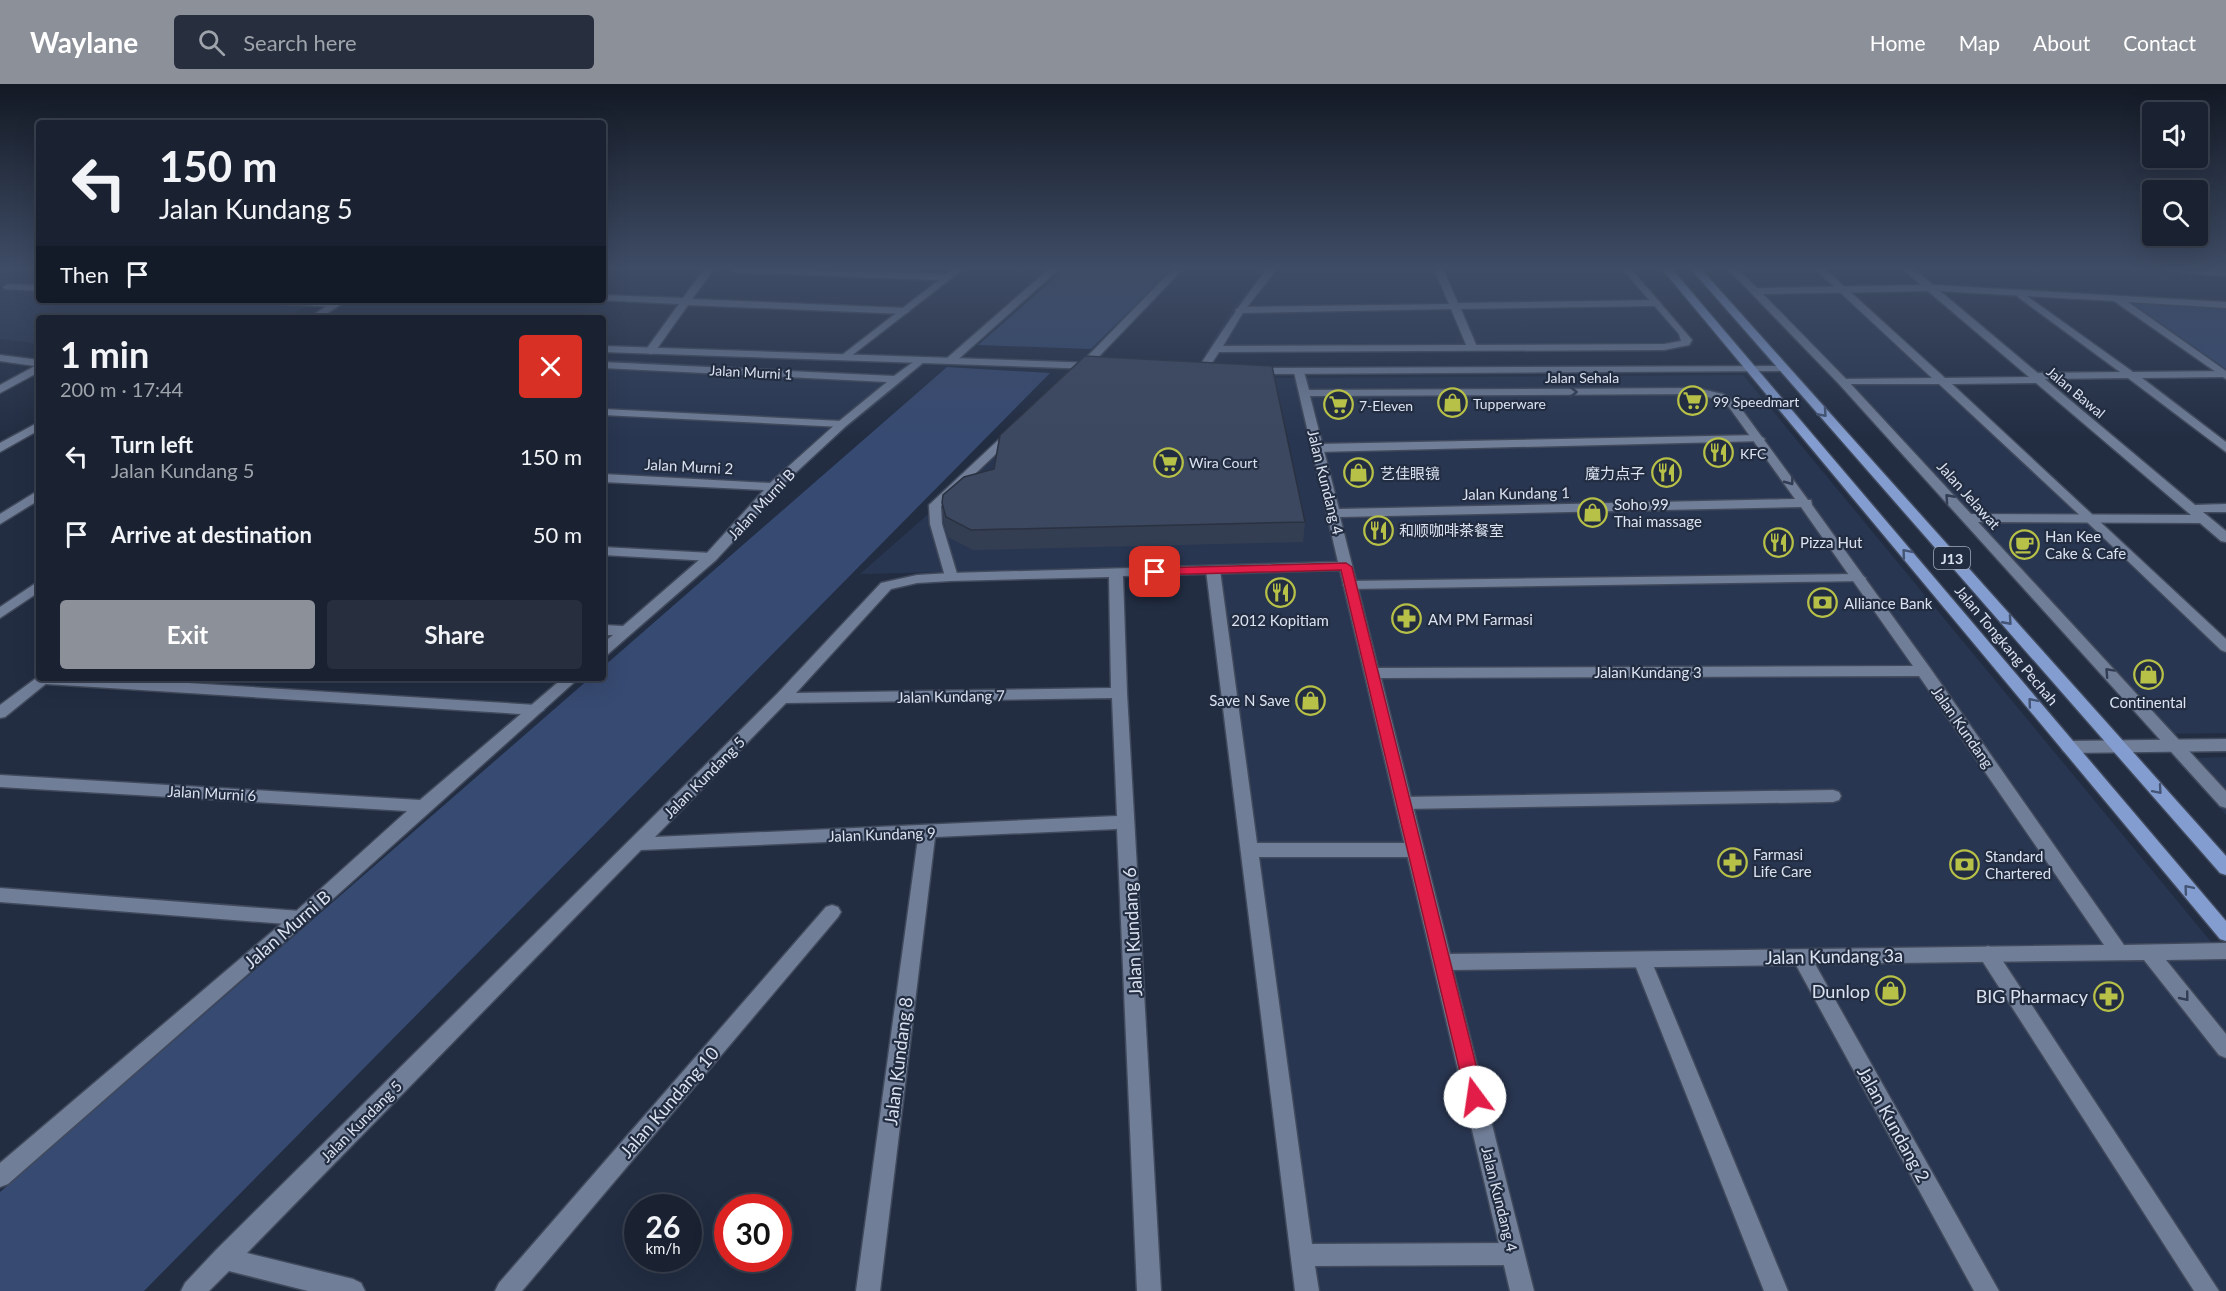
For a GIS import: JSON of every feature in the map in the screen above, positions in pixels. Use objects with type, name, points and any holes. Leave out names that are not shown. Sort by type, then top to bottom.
[{"type":"main road","name":"Jalan Tongkang Pechah","points":[[1715,325],[2226,934]]},
{"type":"main road","name":"Jalan Tongkang Pechah","points":[[1746,325],[2226,868]]},
{"type":"street","points":[[650,351],[667,325]]},
{"type":"street","points":[[846,357],[886,325]]},
{"type":"street","points":[[950,361],[990,325]]},
{"type":"street","points":[[1066,382],[1123,325]]},
{"type":"street","points":[[1191,370],[1208,370],[1214,350],[1230,325]]},
{"type":"street","points":[[1462,325],[1472,347]]},
{"type":"street","points":[[1214,350],[1664,347],[1685,343],[1687,340],[1676,325]]},
{"type":"street","name":"Jalan Jelawat","points":[[1788,325],[1843,382],[2226,802]]},
{"type":"street","points":[[1881,325],[2092,519],[2226,647]]},
{"type":"street","name":"Jalan Bawal","points":[[1975,325],[2226,538]]},
{"type":"street","points":[[2063,325],[2226,448]]},
{"type":"street","points":[[2153,325],[2225,375]]},
{"type":"street","points":[[606,349],[1108,367]]},
{"type":"street","points":[[0,358],[36,363]]},
{"type":"street","name":"Jalan Murni B","points":[[606,648],[711,557],[750,517],[773,487],[842,424],[920,360]]},
{"type":"street","name":"Jalan Murni 1","points":[[606,365],[898,379]]},
{"type":"street","points":[[1245,371],[1784,369]]},
{"type":"street","points":[[0,390],[36,371]]},
{"type":"street","name":"Jalan Kundang 4","points":[[1299,372],[1522,1291]]},
{"type":"street","points":[[1843,382],[2225,375]]},
{"type":"street","name":"Jalan Sehala","points":[[1304,393],[1696,391],[1719,396],[1733,405],[1806,503]]},
{"type":"street","points":[[606,412],[842,424]]},
{"type":"street","points":[[951,577],[936,524],[935,505],[1023,423]]},
{"type":"street","points":[[0,448],[36,426]]},
{"type":"street","points":[[1318,448],[1759,439]]},
{"type":"street","name":"Jalan Murni 2","points":[[606,478],[773,487]]},
{"type":"street","points":[[0,520],[36,496]]},
{"type":"street","name":"Jalan Kundang 1","points":[[1333,513],[1806,503]]},
{"type":"street","name":"Jalan Kundang","points":[[1806,503],[2119,952]]},
{"type":"street","points":[[2192,509],[2226,508]]},
{"type":"street","points":[[1967,518],[2204,519]]},
{"type":"street","points":[[606,551],[711,557]]},
{"type":"street","name":"Jalan Kundang 5","points":[[193,1291],[782,698],[885,586],[917,579],[951,577],[1346,567]]},
{"type":"street","points":[[1213,570],[1307,1291]]},
{"type":"street","name":"Jalan Kundang 6","points":[[1116,573],[1119,693],[1149,1291]]},
{"type":"street","points":[[1350,585],[1859,578]]},
{"type":"street","points":[[0,614],[36,587]]},
{"type":"street","points":[[606,630],[625,631]]},
{"type":"street","name":"Jalan Kundang 3","points":[[1372,673],[1924,671]]},
{"type":"street","points":[[0,713],[42,681]]},
{"type":"street","points":[[92,681],[536,710]]},
{"type":"street","name":"Jalan Murni B","points":[[0,1177],[300,918],[424,806],[569,681]]},
{"type":"street","name":"Jalan Kundang 7","points":[[782,698],[1119,693]]},
{"type":"street","points":[[2069,747],[2226,745]]},
{"type":"street","name":"Jalan Murni 6","points":[[0,781],[424,806]]},
{"type":"street","points":[[1403,803],[1833,796]]},
{"type":"street","name":"Jalan Kundang 9","points":[[637,844],[1126,822]]},
{"type":"street","name":"Jalan Kundang 8","points":[[868,1291],[927,832]]},
{"type":"street","points":[[1249,850],[1415,850]]},
{"type":"street","points":[[0,895],[300,918]]},
{"type":"street","name":"Jalan Kundang 10","points":[[507,1291],[832,912]]},
{"type":"street","name":"Jalan Kundang 3a","points":[[1442,962],[2226,951]]},
{"type":"street","points":[[2148,952],[2226,1049]]},
{"type":"street","points":[[1988,954],[2207,1291]]},
{"type":"street","name":"Jalan Kundang 2","points":[[1801,957],[1987,1291]]},
{"type":"street","points":[[1642,960],[1776,1291]]},
{"type":"street","points":[[1302,1255],[1513,1254]]},
{"type":"street","points":[[224,1258],[353,1291]]},
{"type":"shaded area","points":[[0,325],[36,325],[36,344],[0,339]]},
{"type":"shaded area","points":[[1001,325],[1115,325],[1091,349],[978,345]]},
{"type":"shaded area","points":[[1222,325],[1682,325],[1694,343],[1691,346],[1665,350],[1205,353]]},
{"type":"shaded area","points":[[1781,325],[1886,325],[2117,537],[2226,642],[2226,733],[2156,734],[1835,381]]},
{"type":"shaded area","points":[[2163,325],[2226,325],[2226,369]]},
{"type":"shaded area","points":[[606,359],[911,376],[847,428],[778,491],[606,482]]},
{"type":"shaded area","points":[[947,367],[1050,373],[144,1291],[0,1291],[0,1192],[587,681],[606,681],[606,664]]},
{"type":"shaded area","points":[[1084,372],[1293,378],[1743,375],[2226,960],[2226,1291],[1296,1291],[1206,566],[860,574],[1009,443]]},
{"type":"shaded area","points":[[2226,757],[2226,815],[2175,759]]},
{"type":"building","points":[[1085,356],[1272,366],[1305,522],[971,530],[946,517],[942,503],[943,495],[964,477],[994,469],[1000,435]]},
{"type":"place","name":"99 Speedmart","points":[[1692,401]]},
{"type":"place","name":"Tupperware","points":[[1452,403]]},
{"type":"place","name":"7-Eleven","points":[[1338,405]]},
{"type":"place","name":"KFC","points":[[1719,453]]},
{"type":"place","name":"Wira Court","points":[[1168,462]]},
{"type":"place","name":"艺佳眼镜","points":[[1359,473]]},
{"type":"place","name":"魔力点子","points":[[1666,473]]},
{"type":"place","name":"Soho 99 Thai massage","points":[[1593,513]]},
{"type":"place","name":"和顺咖啡茶餐室","points":[[1378,530]]},
{"type":"place","name":"Pizza Hut","points":[[1779,542]]},
{"type":"place","name":"Han Kee Cake & Cafe","points":[[2024,545]]},
{"type":"place","name":"2012 Kopitiam","points":[[1280,593]]},
{"type":"place","name":"Alliance Bank","points":[[1823,603]]},
{"type":"place","name":"AM PM Farmasi","points":[[1407,619]]},
{"type":"place","name":"Continental","points":[[2148,675]]},
{"type":"place","name":"Save N Save","points":[[1311,700]]},
{"type":"place","name":"Farmasi Life Care","points":[[1732,863]]},
{"type":"place","name":"Standard Chartered","points":[[1964,865]]},
{"type":"place","name":"Dunlop","points":[[1891,991]]},
{"type":"place","name":"BIG Pharmacy","points":[[2109,996]]},
{"type":"route","points":[[1155,572],[1346,567],[1475,1097]]}]
